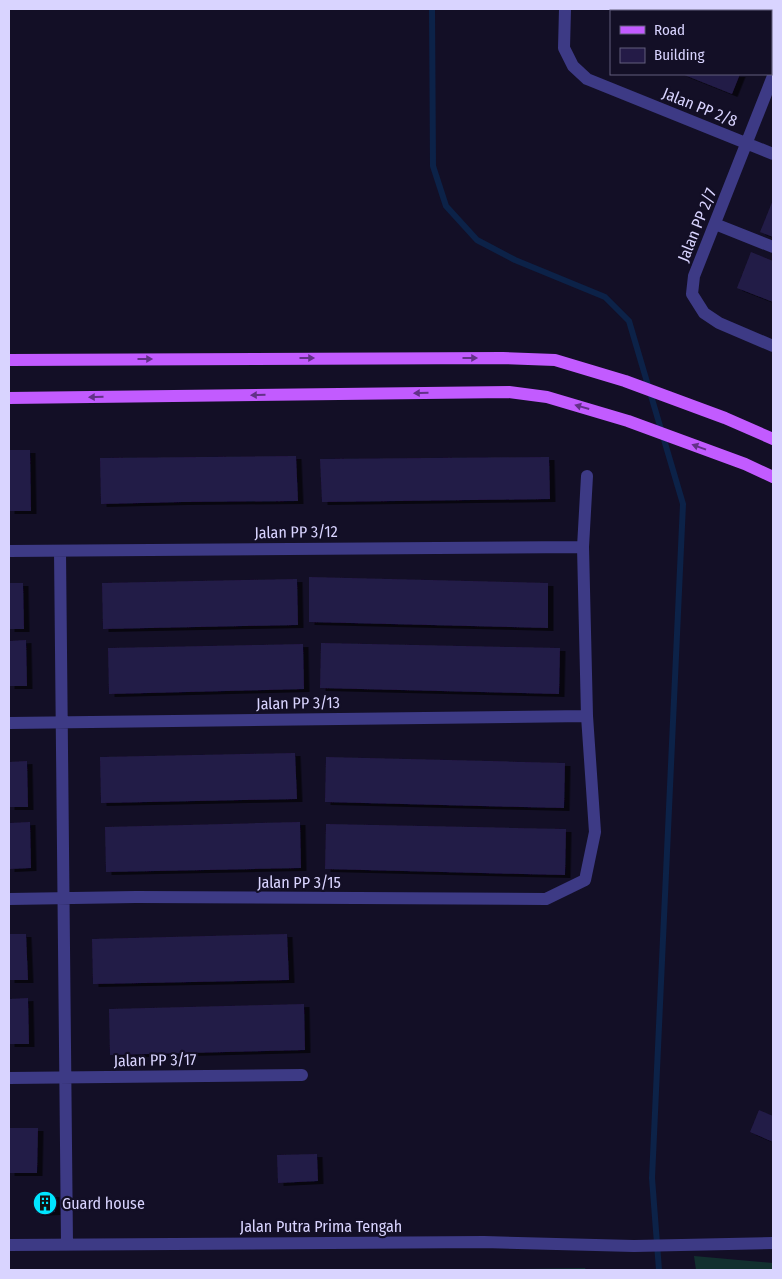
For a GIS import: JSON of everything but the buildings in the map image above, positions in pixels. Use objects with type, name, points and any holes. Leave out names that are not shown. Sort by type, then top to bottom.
[{"type":"main road","points":[[9,360],[503,358],[555,360],[626,381],[725,418],[773,439]]},
{"type":"main road","points":[[9,398],[509,392],[547,397],[628,421],[745,464],[773,477]]},
{"type":"street","name":"Jalan PP 2/8","points":[[565,9],[564,48],[573,66],[586,79],[773,154]]},
{"type":"street","name":"Jalan PP 2/7","points":[[773,76],[694,276],[692,294],[704,313],[719,323],[773,346]]},
{"type":"street","points":[[715,224],[773,247]]},
{"type":"street","points":[[587,476],[583,547],[588,716]]},
{"type":"street","name":"Jalan PP 3/12","points":[[9,551],[583,547]]},
{"type":"street","points":[[60,551],[68,1244]]},
{"type":"street","name":"Jalan PP 3/13","points":[[9,723],[588,716]]},
{"type":"street","name":"Jalan PP 3/15","points":[[9,899],[146,897],[546,899],[585,880],[596,832],[588,716]]},
{"type":"street","name":"Jalan PP 3/17","points":[[9,1078],[302,1075]]},
{"type":"street","name":"Jalan Putra Prima Tengah","points":[[9,1245],[484,1242],[634,1246],[773,1242]]},
{"type":"green space","points":[[694,1256],[773,1263],[773,1270],[696,1270]]},
{"type":"green space","points":[[585,1268],[586,1270],[456,1270]]},
{"type":"waterway","points":[[432,9],[433,166],[446,206],[477,240],[515,260],[605,297],[629,321],[683,504],[652,1178],[659,1270]]},
{"type":"place","name":"Guard house","points":[[45,1203]]}]
